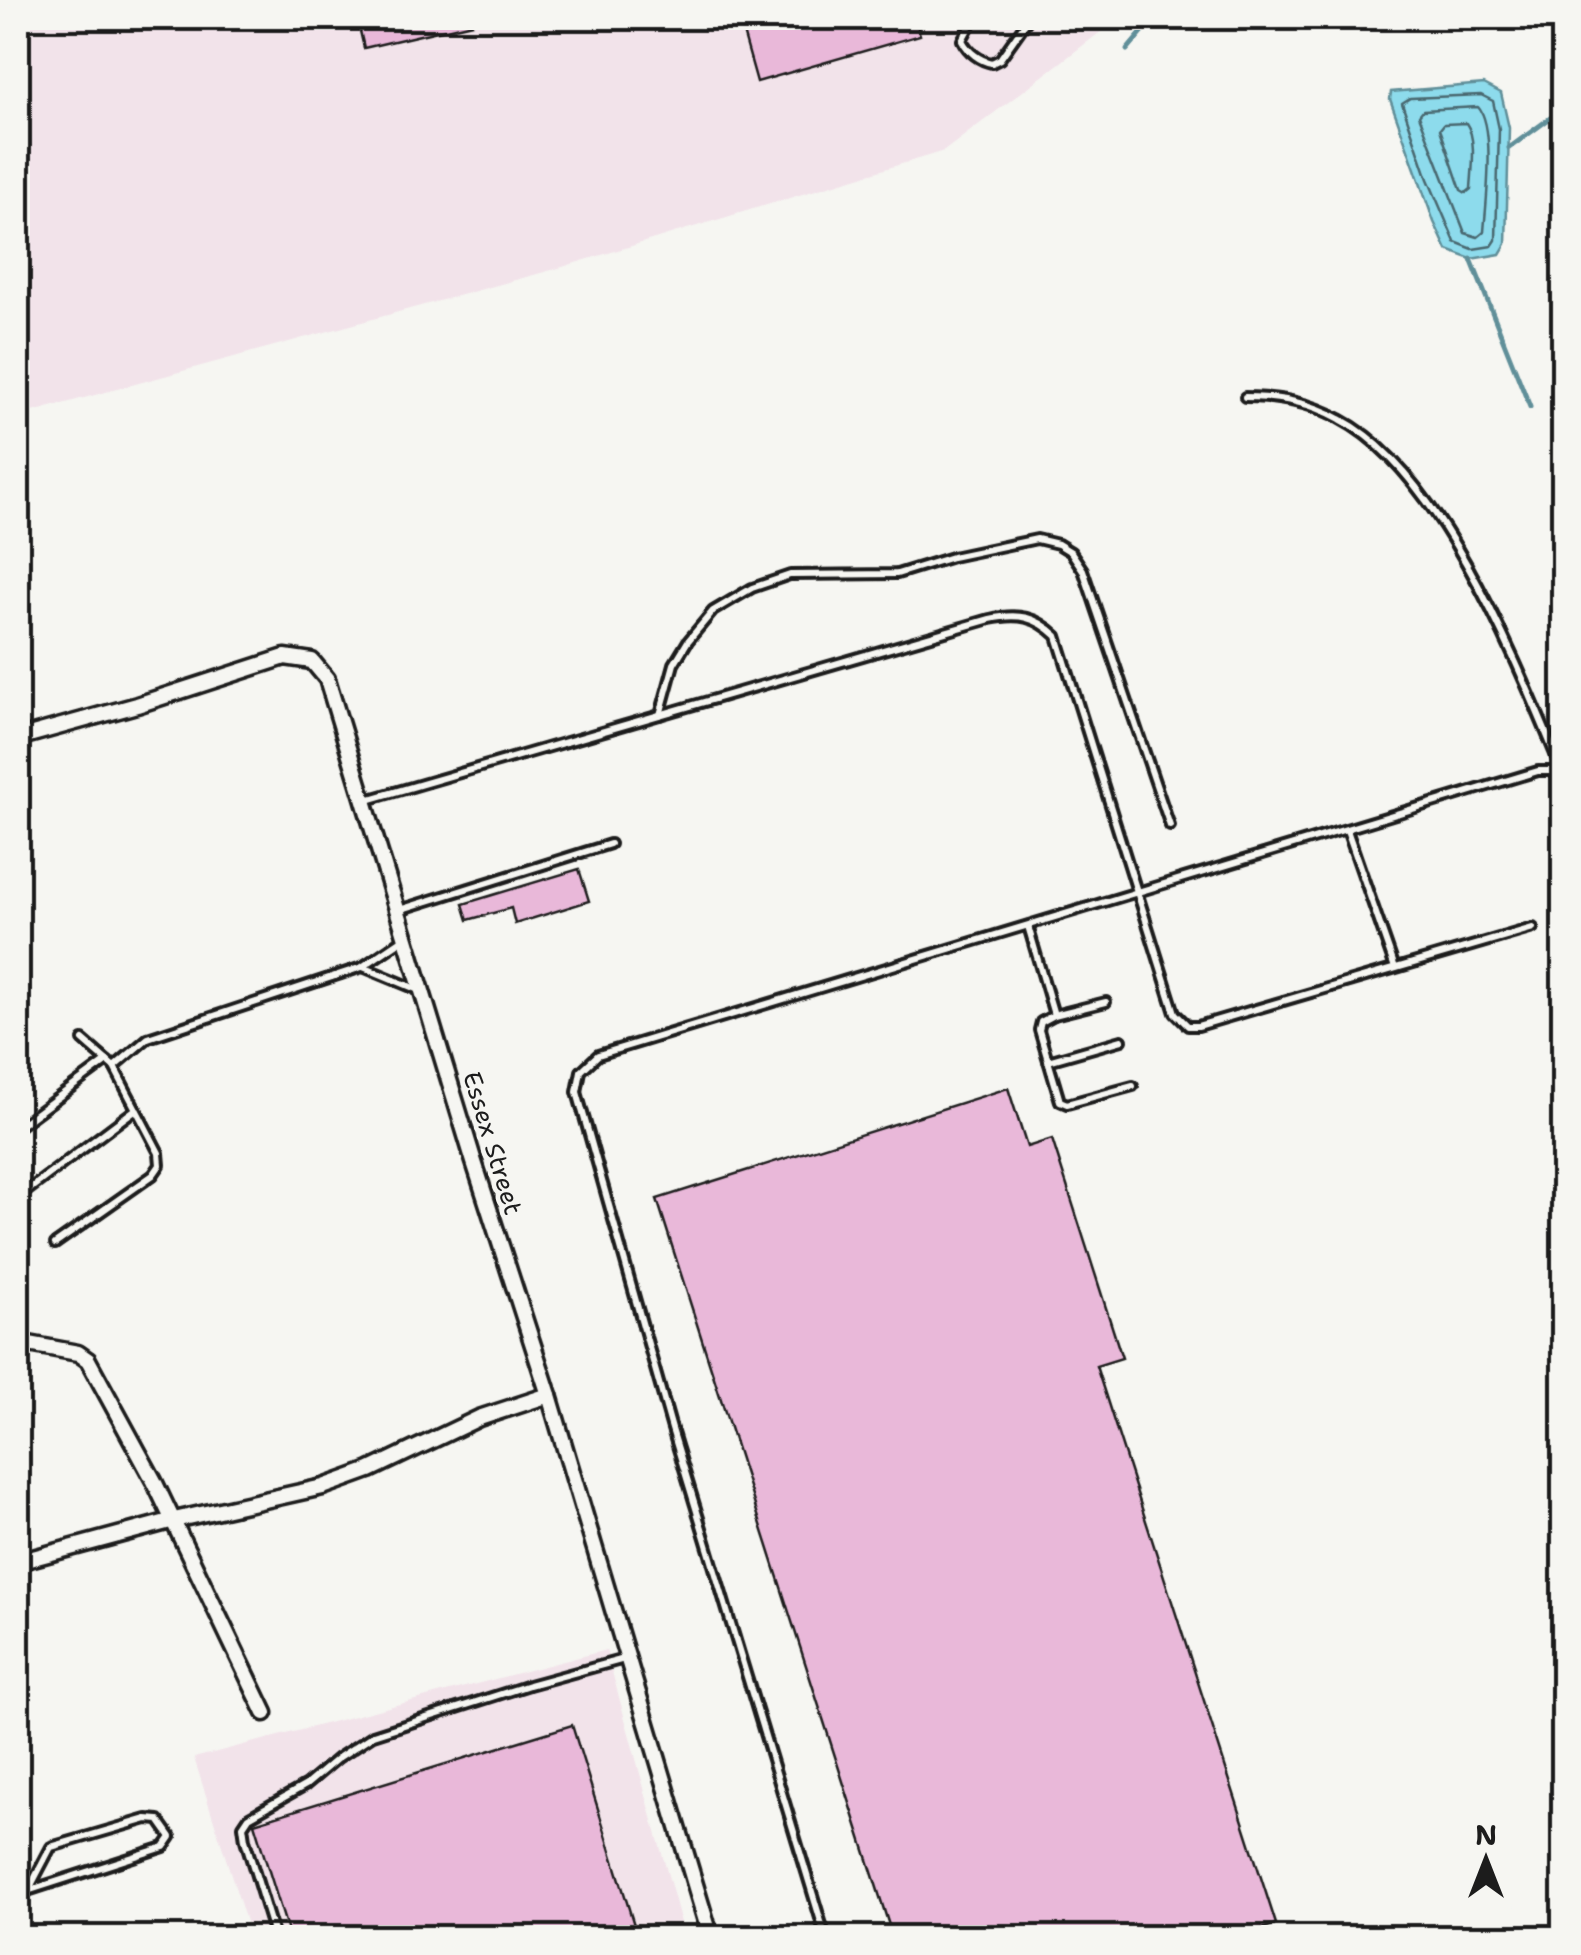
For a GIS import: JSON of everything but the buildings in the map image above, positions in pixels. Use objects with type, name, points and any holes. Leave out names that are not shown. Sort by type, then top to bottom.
[{"type":"street","name":"Essex Street","points":[[18,738],[138,705],[273,660],[304,658],[327,678],[549,1394],[710,1938]]},
{"type":"street","points":[[18,1342],[78,1353],[88,1360],[174,1520],[265,1712]]},
{"type":"street","points":[[18,1562],[174,1520],[334,1484],[479,1418],[549,1394]]},
{"type":"lane","points":[[974,18],[962,40],[983,62],[992,64],[1029,18]]},
{"type":"lane","points":[[1245,396],[1281,396],[1343,420],[1420,492],[1440,520],[1498,626],[1564,778]]},
{"type":"lane","points":[[660,716],[674,664],[688,641],[713,611],[752,588],[790,575],[897,574],[952,557],[1037,539],[1072,552],[1083,570],[1170,826]]},
{"type":"lane","points":[[366,800],[990,619],[1033,618],[1056,636],[1175,1013],[1188,1026],[1533,928]]},
{"type":"lane","points":[[826,1938],[672,1429],[577,1092],[577,1078],[590,1060],[598,1056],[1135,892],[1545,769],[1564,778]]},
{"type":"lane","points":[[1347,830],[1396,968]]},
{"type":"lane","points":[[398,910],[610,844]]},
{"type":"lane","points":[[1028,926],[1054,1015]]},
{"type":"lane","points":[[18,1127],[148,1038],[362,967],[406,937]]},
{"type":"lane","points":[[362,967],[423,992]]},
{"type":"lane","points":[[1106,1002],[1054,1015],[1040,1025],[1060,1100],[1067,1104],[1133,1086]]},
{"type":"lane","points":[[55,1244],[152,1175],[160,1164],[159,1153],[110,1064],[83,1040]]},
{"type":"lane","points":[[1048,1061],[1122,1040]]},
{"type":"lane","points":[[19,1197],[136,1109]]},
{"type":"lane","points":[[275,1938],[245,1840],[243,1826],[249,1816],[306,1785],[373,1735],[628,1658]]},
{"type":"lane","points":[[18,1894],[164,1847],[170,1844],[171,1837],[159,1820],[147,1819],[51,1847],[29,1890]]},
{"type":"shaded area","points":[[18,18],[1119,18],[944,151],[559,268],[18,416]]},
{"type":"shaded area","points":[[606,1650],[685,1937],[251,1937],[194,1758]]},
{"type":"water","points":[[1484,84],[1501,93],[1509,128],[1506,244],[1500,254],[1471,259],[1447,250],[1390,99],[1391,92]]},
{"type":"waterway","points":[[1127,50],[1154,18]]},
{"type":"waterway","points":[[1509,148],[1564,108]]},
{"type":"waterway","points":[[1471,259],[1530,407]]}]
